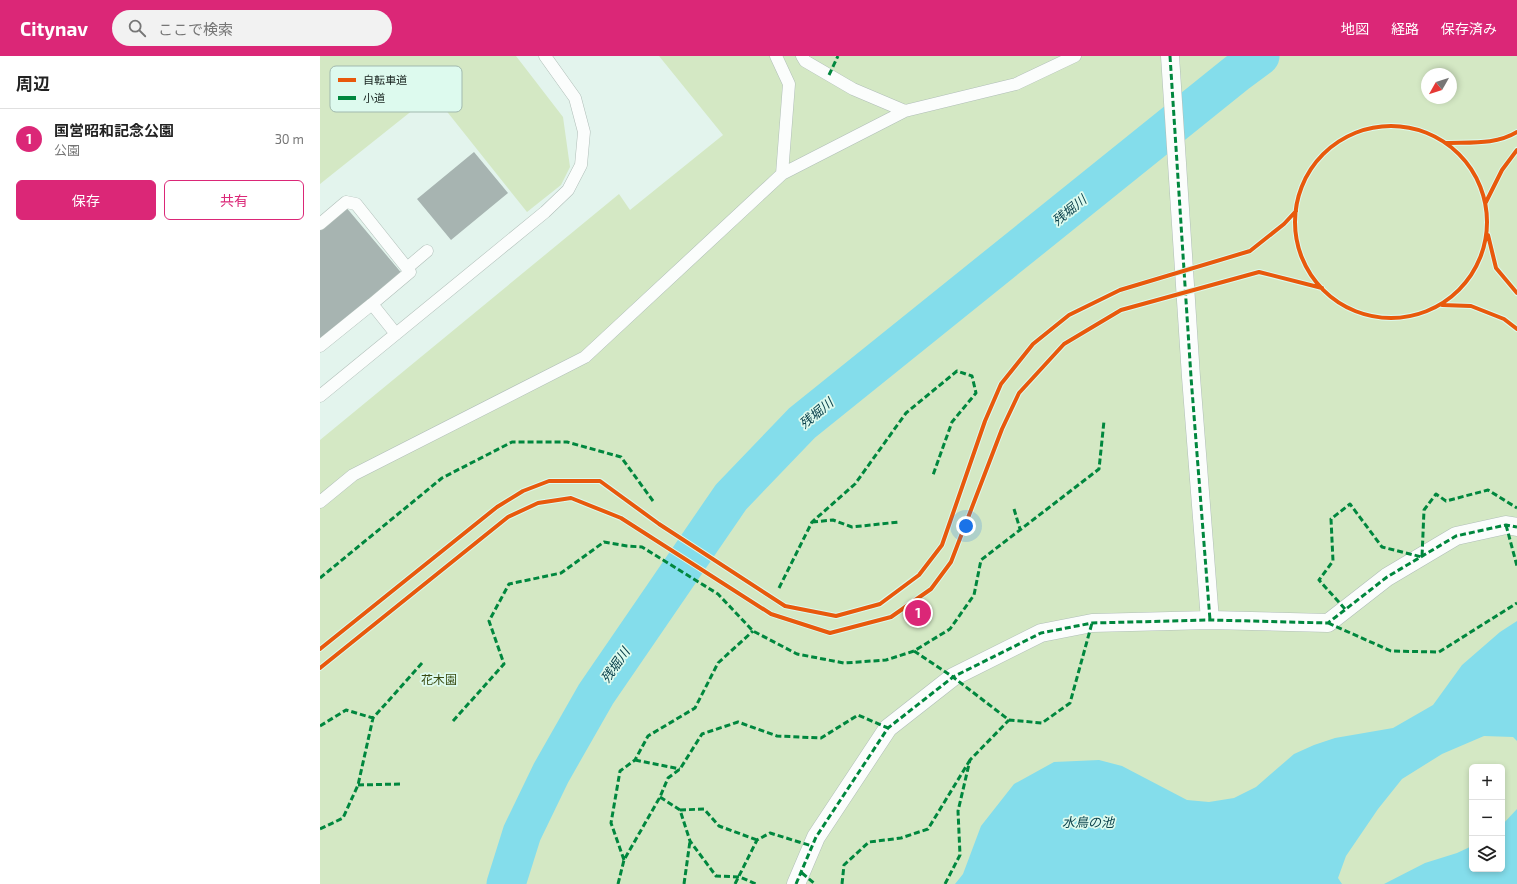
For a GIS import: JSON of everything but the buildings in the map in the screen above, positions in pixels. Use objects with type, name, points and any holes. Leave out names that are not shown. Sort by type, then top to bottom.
[{"type":"street","points":[[1170,56],[1190,358],[1210,620]]},
{"type":"street","points":[[796,884],[816,837],[888,728],[953,677],[1041,633],[1092,623],[1210,620],[1328,623],[1387,577],[1456,536],[1506,525],[1517,527]]},
{"type":"lane","points":[[320,396],[545,212],[568,190],[581,165],[584,132],[575,98],[545,56]]},
{"type":"lane","points":[[776,56],[789,84],[782,174]]},
{"type":"lane","points":[[802,56],[805,61],[853,89],[905,111]]},
{"type":"lane","points":[[320,502],[353,475],[585,357],[782,174],[905,111],[1016,84],[1074,56]]},
{"type":"lane","points":[[320,224],[346,202],[356,204],[410,272],[320,346]]},
{"type":"lane","points":[[406,268],[427,251]]},
{"type":"lane","points":[[372,304],[396,334]]},
{"type":"green space","points":[[320,56],[516,56],[563,117],[570,167],[561,185],[527,212],[447,112],[462,112],[462,66],[330,66],[330,112],[410,112],[320,184]]},
{"type":"green space","name":"花木園","points":[[659,56],[1517,56],[1517,884],[320,884],[320,440],[619,194],[630,210],[723,135]]},
{"type":"water","name":"水鳥の池","points":[[1517,621],[1517,741],[1513,737],[1484,736],[1442,754],[1402,779],[1378,809],[1346,856],[1338,878],[1342,884],[955,884],[963,874],[981,826],[1014,784],[1054,762],[1099,760],[1122,766],[1187,800],[1209,802],[1234,798],[1256,787],[1294,754],[1335,738],[1393,728],[1433,705],[1462,665],[1500,632]]},
{"type":"water","points":[[1517,809],[1517,884],[1384,884],[1425,863],[1457,853],[1469,847],[1469,872],[1505,872],[1505,822]]},
{"type":"waterway","name":"残堀川","points":[[506,884],[522,833],[551,773],[596,694],[731,497],[802,423],[1260,56]]},
{"type":"marked path","points":[[829,75],[838,56]]},
{"type":"marked path","points":[[1170,56],[1191,377],[1210,620]]},
{"type":"marked path","points":[[779,588],[812,522],[855,484],[906,413],[957,371],[972,376],[976,393],[952,422],[933,475]]},
{"type":"marked path","points":[[453,721],[504,664],[489,621],[509,584],[561,573],[604,542],[642,547],[718,594],[753,631],[797,654],[844,663],[886,660],[914,651],[950,629],[974,595],[981,560],[1099,469],[1104,421]]},
{"type":"marked path","points":[[320,578],[442,478],[512,442],[567,442],[621,457],[653,501]]},
{"type":"marked path","points":[[1345,609],[1319,580],[1333,561],[1331,519],[1350,504],[1382,547],[1422,557],[1424,510],[1436,494],[1446,501],[1488,490],[1517,508]]},
{"type":"marked path","points":[[1014,509],[1020,529]]},
{"type":"marked path","points":[[812,522],[833,520],[852,527],[899,522]]},
{"type":"marked path","points":[[1506,525],[1517,566]]},
{"type":"marked path","points":[[796,884],[816,837],[888,728],[953,677],[1041,633],[1092,623],[1210,620],[1328,623],[1387,577],[1456,536],[1506,525],[1517,527]]},
{"type":"marked path","points":[[1328,623],[1391,651],[1439,652],[1517,603]]},
{"type":"marked path","points":[[914,651],[953,677],[1009,720],[1042,723],[1070,703],[1092,623]]},
{"type":"marked path","points":[[624,860],[611,823],[620,771],[635,760],[648,736],[695,708],[718,663],[753,631]]},
{"type":"marked path","points":[[320,829],[343,818],[358,785],[373,718],[423,662]]},
{"type":"marked path","points":[[320,726],[346,710],[373,718]]},
{"type":"marked path","points":[[618,884],[624,860],[660,797],[668,778],[680,769],[702,734],[738,722],[777,736],[821,738],[858,715],[888,728]]},
{"type":"marked path","points":[[945,884],[960,855],[958,811],[970,760],[1009,720]]},
{"type":"marked path","points":[[635,760],[680,769]]},
{"type":"marked path","points":[[842,884],[844,865],[869,842],[901,838],[928,829],[970,760]]},
{"type":"marked path","points":[[358,785],[401,784]]},
{"type":"marked path","points":[[660,797],[680,810],[690,841],[716,876],[740,877],[756,884]]},
{"type":"marked path","points":[[680,810],[704,809],[719,826],[757,840]]},
{"type":"marked path","points":[[735,884],[757,840],[770,833],[812,846]]},
{"type":"marked path","points":[[684,884],[690,841]]},
{"type":"marked path","points":[[802,873],[815,884]]},
{"type":"cycle path","points":[[1382,126],[1400,126],[1428,133],[1444,142],[1459,154],[1471,169],[1480,185],[1487,213],[1487,222],[1487,231],[1480,259],[1471,275],[1459,290],[1444,302],[1428,311],[1400,318],[1382,318],[1363,314],[1346,307],[1330,296],[1317,283],[1306,267],[1299,250],[1295,231],[1295,213],[1299,194],[1306,177],[1317,161],[1330,148],[1346,137],[1363,130],[1382,126]]},
{"type":"cycle path","points":[[1446,143],[1492,141],[1517,132]]},
{"type":"cycle path","points":[[1486,202],[1502,170],[1517,150]]},
{"type":"cycle path","points":[[320,649],[497,507],[523,491],[549,481],[600,481],[659,524],[785,606],[836,616],[880,604],[919,575],[942,545],[985,421],[1001,384],[1033,344],[1069,315],[1120,290],[1250,251],[1284,224],[1296,211]]},
{"type":"cycle path","points":[[1488,235],[1496,268],[1517,293]]},
{"type":"cycle path","points":[[320,668],[508,517],[538,503],[571,498],[621,518],[771,614],[830,633],[891,617],[931,589],[951,562],[1002,429],[1019,393],[1064,344],[1121,310],[1259,272],[1322,288]]},
{"type":"cycle path","points":[[1442,305],[1471,306],[1504,319],[1517,329]]},
{"type":"place","name":"国営昭和記念公園","points":[[918,613]]}]
